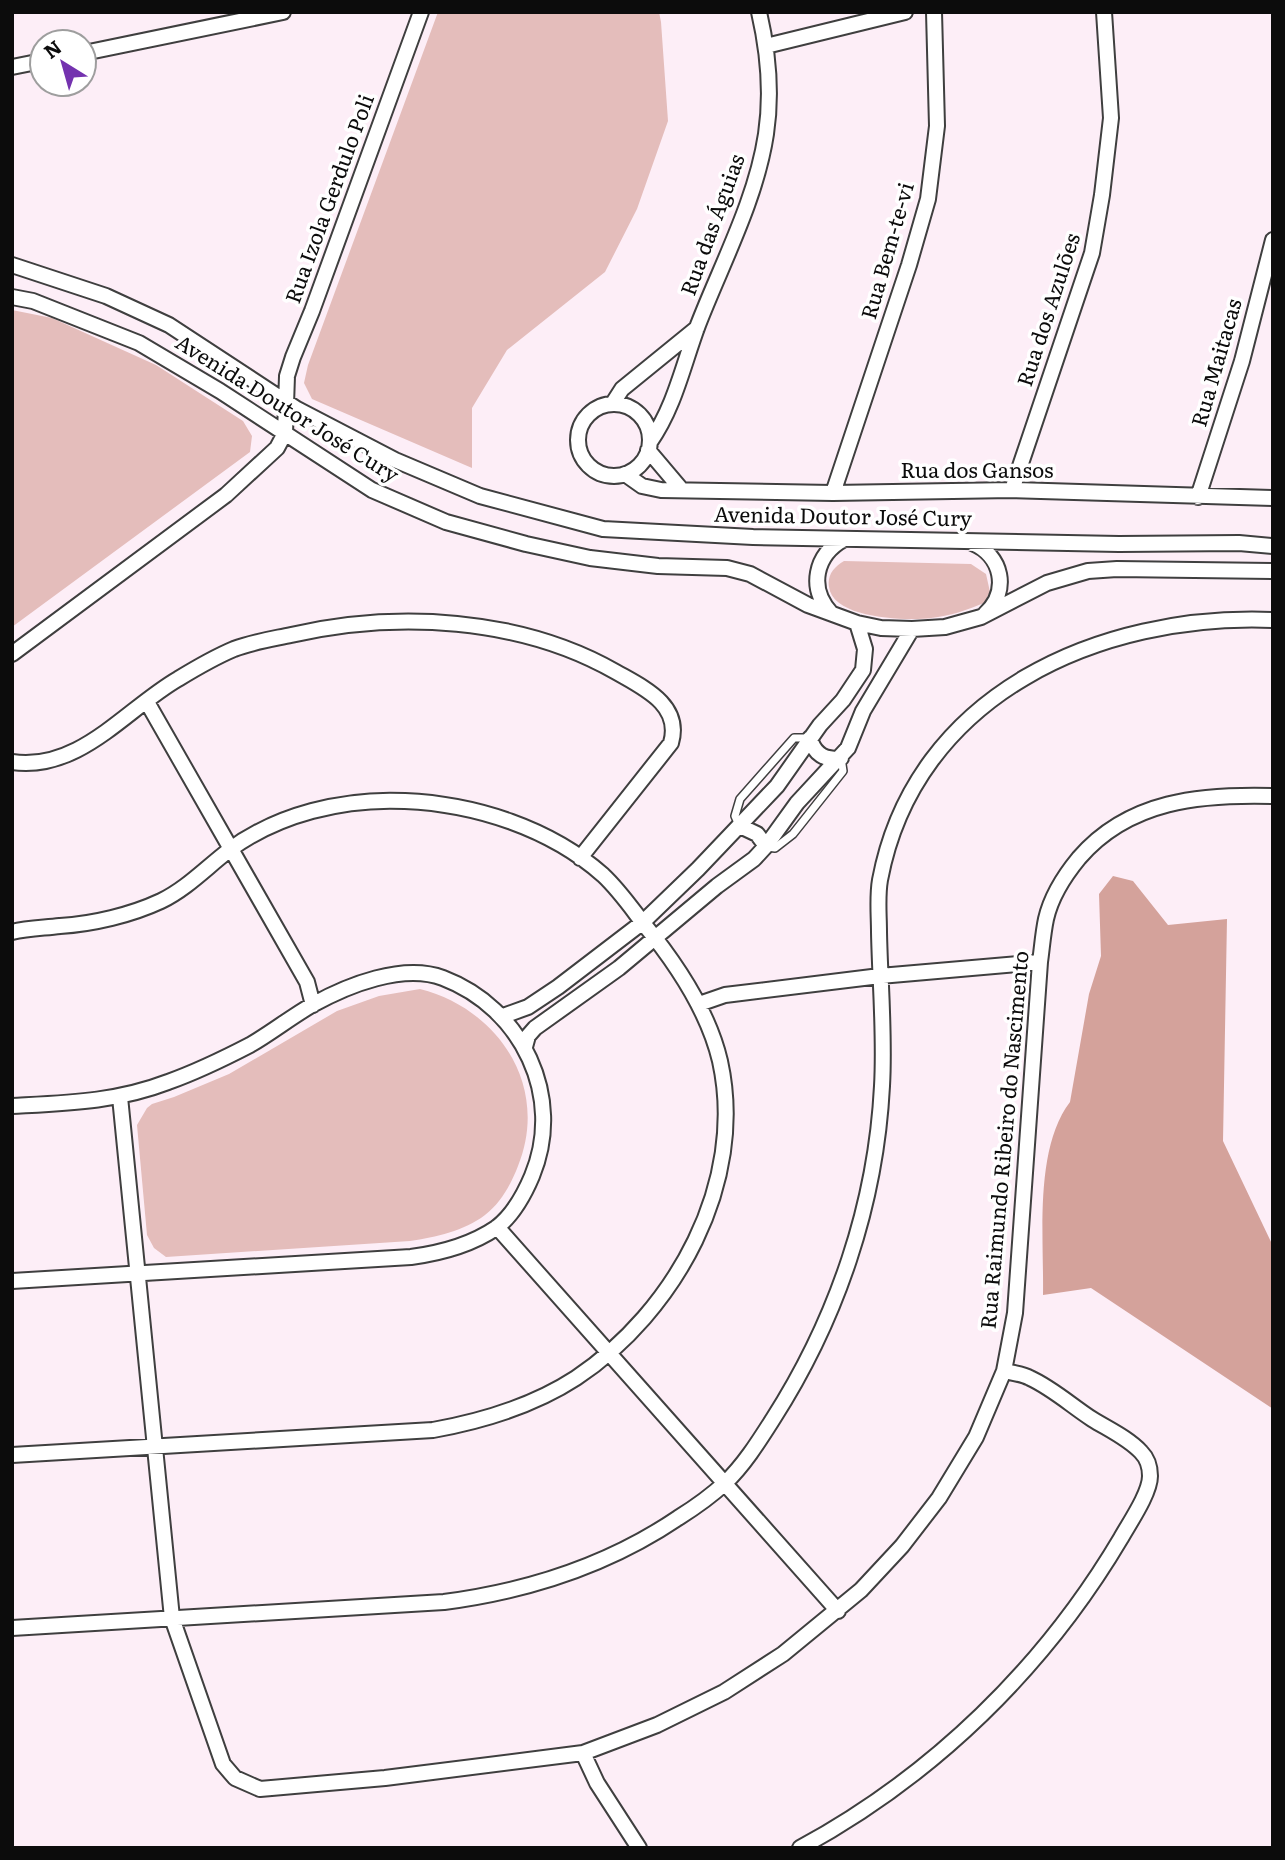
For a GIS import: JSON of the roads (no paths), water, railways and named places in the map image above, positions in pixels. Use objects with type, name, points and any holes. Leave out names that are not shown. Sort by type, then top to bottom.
[{"type":"street","points":[[98,50],[284,12]]},
{"type":"street","name":"Rua Izola Gerdulo Poli","points":[[285,433],[287,376],[293,357],[421,12]]},
{"type":"street","name":"Rua das Águias","points":[[649,446],[676,393],[697,328],[743,213],[762,155],[768,111],[766,46],[758,12]]},
{"type":"street","points":[[766,46],[905,12]]},
{"type":"street","name":"Rua Bem-te-vi","points":[[833,493],[909,265],[928,199],[937,126],[934,12]]},
{"type":"street","name":"Rua dos Azulões","points":[[1012,490],[1092,253],[1111,118],[1104,12]]},
{"type":"street","name":"Rua Maitacas","points":[[1198,497],[1242,361],[1273,240]]},
{"type":"street","name":"Avenida Doutor José Cury","points":[[12,264],[106,296],[169,325],[312,418],[395,460],[480,496],[603,529],[753,537],[1273,545]]},
{"type":"street","name":"Avenida Doutor José Cury","points":[[12,297],[33,301],[139,343],[372,490],[446,522],[590,558],[658,566],[727,568],[750,574],[808,605],[880,628],[945,626],[981,617],[1046,583],[1087,571],[1273,571]]},
{"type":"street","points":[[613,403],[622,389],[697,328]]},
{"type":"street","points":[[613,403],[625,405],[644,419],[649,430],[649,446],[643,460],[635,468],[625,474],[614,475],[593,469],[584,461],[579,451],[579,429],[592,411],[613,403]]},
{"type":"street","points":[[12,654],[226,495],[277,448],[285,433]]},
{"type":"street","points":[[649,446],[681,489]]},
{"type":"street","name":"Rua dos Gansos","points":[[625,474],[642,486],[661,490],[833,493],[1012,490],[1273,498]]},
{"type":"street","points":[[831,613],[817,589],[817,569],[827,551],[844,539]]},
{"type":"street","points":[[965,541],[982,547],[999,569],[998,596],[981,617]]},
{"type":"street","points":[[12,1628],[444,1602],[511,1591],[576,1571],[638,1543],[695,1507],[725,1483],[766,1430],[803,1369],[833,1304],[857,1235],[874,1162],[882,1088],[879,885],[893,835],[914,789],[943,747],[977,710],[1038,668],[1060,657],[1113,639],[1168,626],[1198,622],[1273,620]]},
{"type":"street","points":[[12,762],[50,761],[75,752],[175,680],[235,649],[335,627],[403,622],[475,626],[511,633],[571,651],[605,666],[659,699],[669,710],[674,726],[671,743],[580,858]]},
{"type":"street","points":[[503,1017],[528,1007],[558,987],[643,922],[777,786],[863,670],[865,649],[858,623]]},
{"type":"street","points":[[525,1047],[528,1036],[535,1028],[619,968],[717,886],[754,859],[797,803],[841,758],[854,737],[869,700],[912,629]]},
{"type":"street","points":[[147,702],[307,982],[313,1005]]},
{"type":"street","points":[[810,738],[818,754],[829,759],[841,758]]},
{"type":"street","name":"Rua Raimundo Ribeiro do Nascimento","points":[[120,1097],[172,1618],[223,1764],[235,1778],[260,1789],[385,1778],[583,1753],[657,1725],[724,1692],[783,1654],[838,1611],[895,1554],[939,1498],[976,1437],[1004,1371],[1015,1313],[1040,962],[1046,919],[1062,882],[1086,850],[1117,824],[1134,815],[1171,802],[1220,796],[1273,796]]},
{"type":"street","points":[[12,1455],[433,1430],[489,1418],[536,1399],[576,1378],[609,1353],[647,1315],[676,1275],[699,1232],[716,1180],[724,1127],[723,1080],[714,1041],[699,1004],[657,937],[611,883],[580,858],[532,831],[494,816],[455,806],[402,801],[348,804],[296,816],[271,825],[231,849],[178,891],[161,901],[107,918],[64,926],[17,929]]},
{"type":"street","points":[[740,826],[757,834],[766,846]]},
{"type":"street","points":[[699,1004],[725,995],[880,976],[1040,962]]},
{"type":"street","points":[[12,1106],[120,1097],[168,1082],[252,1044],[330,996],[375,980],[422,973],[440,977],[474,993],[503,1017],[525,1047],[539,1080],[543,1133],[535,1168],[528,1184],[520,1199],[497,1227],[467,1243],[421,1256],[12,1281]]},
{"type":"street","points":[[497,1227],[838,1611]]},
{"type":"street","points":[[800,1848],[889,1793],[956,1739],[996,1701],[1041,1652],[1081,1599],[1111,1555],[1149,1485],[1150,1468],[1138,1449],[1029,1377],[1004,1371]]},
{"type":"street","points":[[583,1753],[597,1783],[639,1848]]}]
